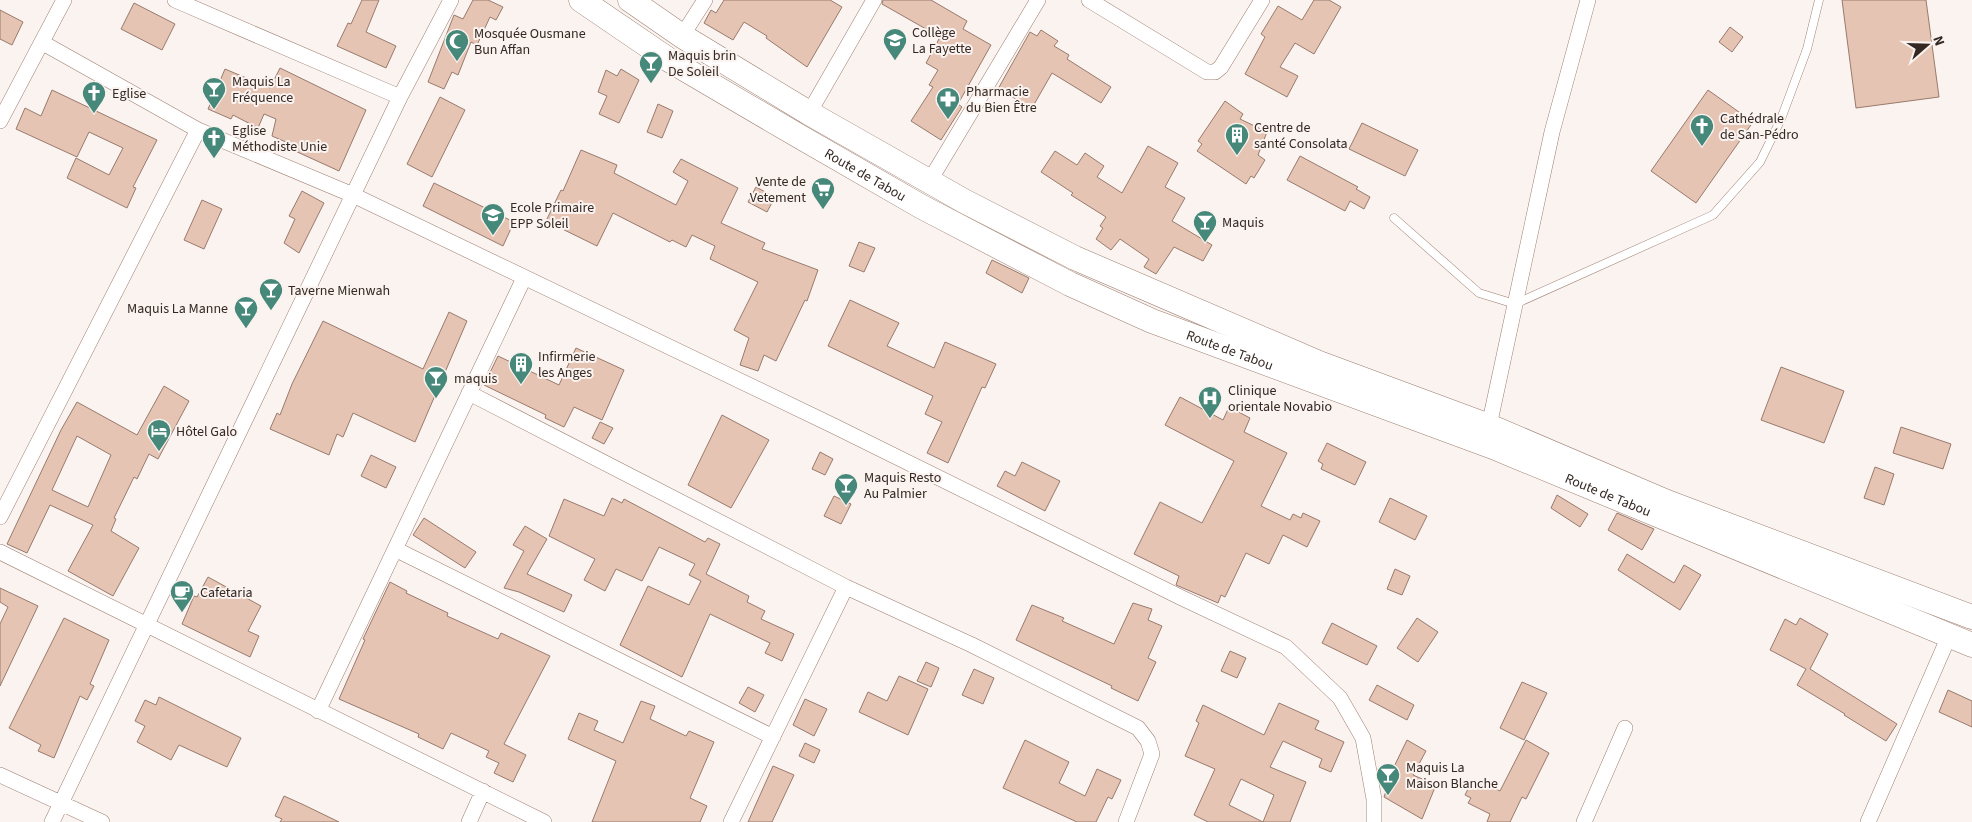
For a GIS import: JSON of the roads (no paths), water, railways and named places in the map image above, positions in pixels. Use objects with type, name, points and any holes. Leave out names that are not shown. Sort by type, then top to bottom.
[{"type":"main road","name":"Route de Tabou","points":[[582,0],[669,60],[797,136],[922,206],[1070,284],[1152,321],[1493,448],[1972,645]]},
{"type":"main road","name":"Route de Tabou","points":[[630,0],[682,36],[809,113],[929,182],[1075,258],[1319,363],[1489,426],[1667,502],[1972,617]]},
{"type":"street","points":[[0,121],[43,43],[64,0]]},
{"type":"street","points":[[175,0],[400,96]]},
{"type":"street","points":[[52,822],[400,96],[451,0]]},
{"type":"street","points":[[682,36],[705,0]]},
{"type":"street","points":[[809,113],[874,0]]},
{"type":"street","points":[[929,182],[1038,0]]},
{"type":"street","points":[[1089,0],[1207,72],[1215,72],[1221,67],[1262,0]]},
{"type":"street","points":[[1489,426],[1552,132],[1588,0]]},
{"type":"street","points":[[43,43],[198,130],[353,195],[834,426],[1182,598],[1286,647],[1340,698],[1363,738],[1374,799],[1374,822]]},
{"type":"street","points":[[0,517],[198,130]]},
{"type":"street","points":[[318,711],[524,278]]},
{"type":"street","points":[[469,393],[846,587],[972,645],[1138,728],[1148,741],[1152,754],[1126,822]]},
{"type":"street","points":[[395,549],[773,737]]},
{"type":"street","points":[[0,552],[544,822]]},
{"type":"street","points":[[731,822],[846,587]]},
{"type":"street","points":[[1868,822],[1949,636]]},
{"type":"street","points":[[1584,822],[1625,728]]},
{"type":"street","points":[[0,776],[102,822]]},
{"type":"street","points":[[469,822],[484,792]]},
{"type":"lane","points":[[1394,218],[1479,293],[1515,304],[1713,215],[1760,162],[1781,119],[1807,49],[1819,0]]},
{"type":"place","name":"Collège La Fayette","points":[[895,61]]},
{"type":"place","name":"Mosquée Ousmane Bun Affan","points":[[457,62]]},
{"type":"place","name":"Maquis brin De Soleil","points":[[651,84]]},
{"type":"place","name":"Maquis La Fréquence","points":[[214,110]]},
{"type":"place","name":"Eglise","points":[[94,114]]},
{"type":"place","name":"Pharmacie du Bien Être","points":[[948,120]]},
{"type":"place","name":"Cathédrale de San-Pédro","points":[[1702,147]]},
{"type":"place","name":"Centre de santé Consolata","points":[[1237,156]]},
{"type":"place","name":"Eglise Méthodiste Unie","points":[[214,159]]},
{"type":"place","name":"Vente de Vetement","points":[[823,210]]},
{"type":"place","name":"Ecole Primaire EPP Soleil","points":[[493,236]]},
{"type":"place","name":"Maquis","points":[[1205,243]]},
{"type":"place","name":"Taverne Mienwah","points":[[271,311]]},
{"type":"place","name":"Maquis La Manne","points":[[246,329]]},
{"type":"place","name":"Infirmerie les Anges","points":[[521,385]]},
{"type":"place","name":"maquis","points":[[436,399]]},
{"type":"place","name":"Clinique orientale Novabio","points":[[1210,419]]},
{"type":"place","name":"Hôtel Galo","points":[[159,452]]},
{"type":"place","name":"Maquis Resto Au Palmier","points":[[846,506]]},
{"type":"place","name":"Cafetaria","points":[[182,613]]},
{"type":"place","name":"Maquis La Maison Blanche","points":[[1388,796]]}]
